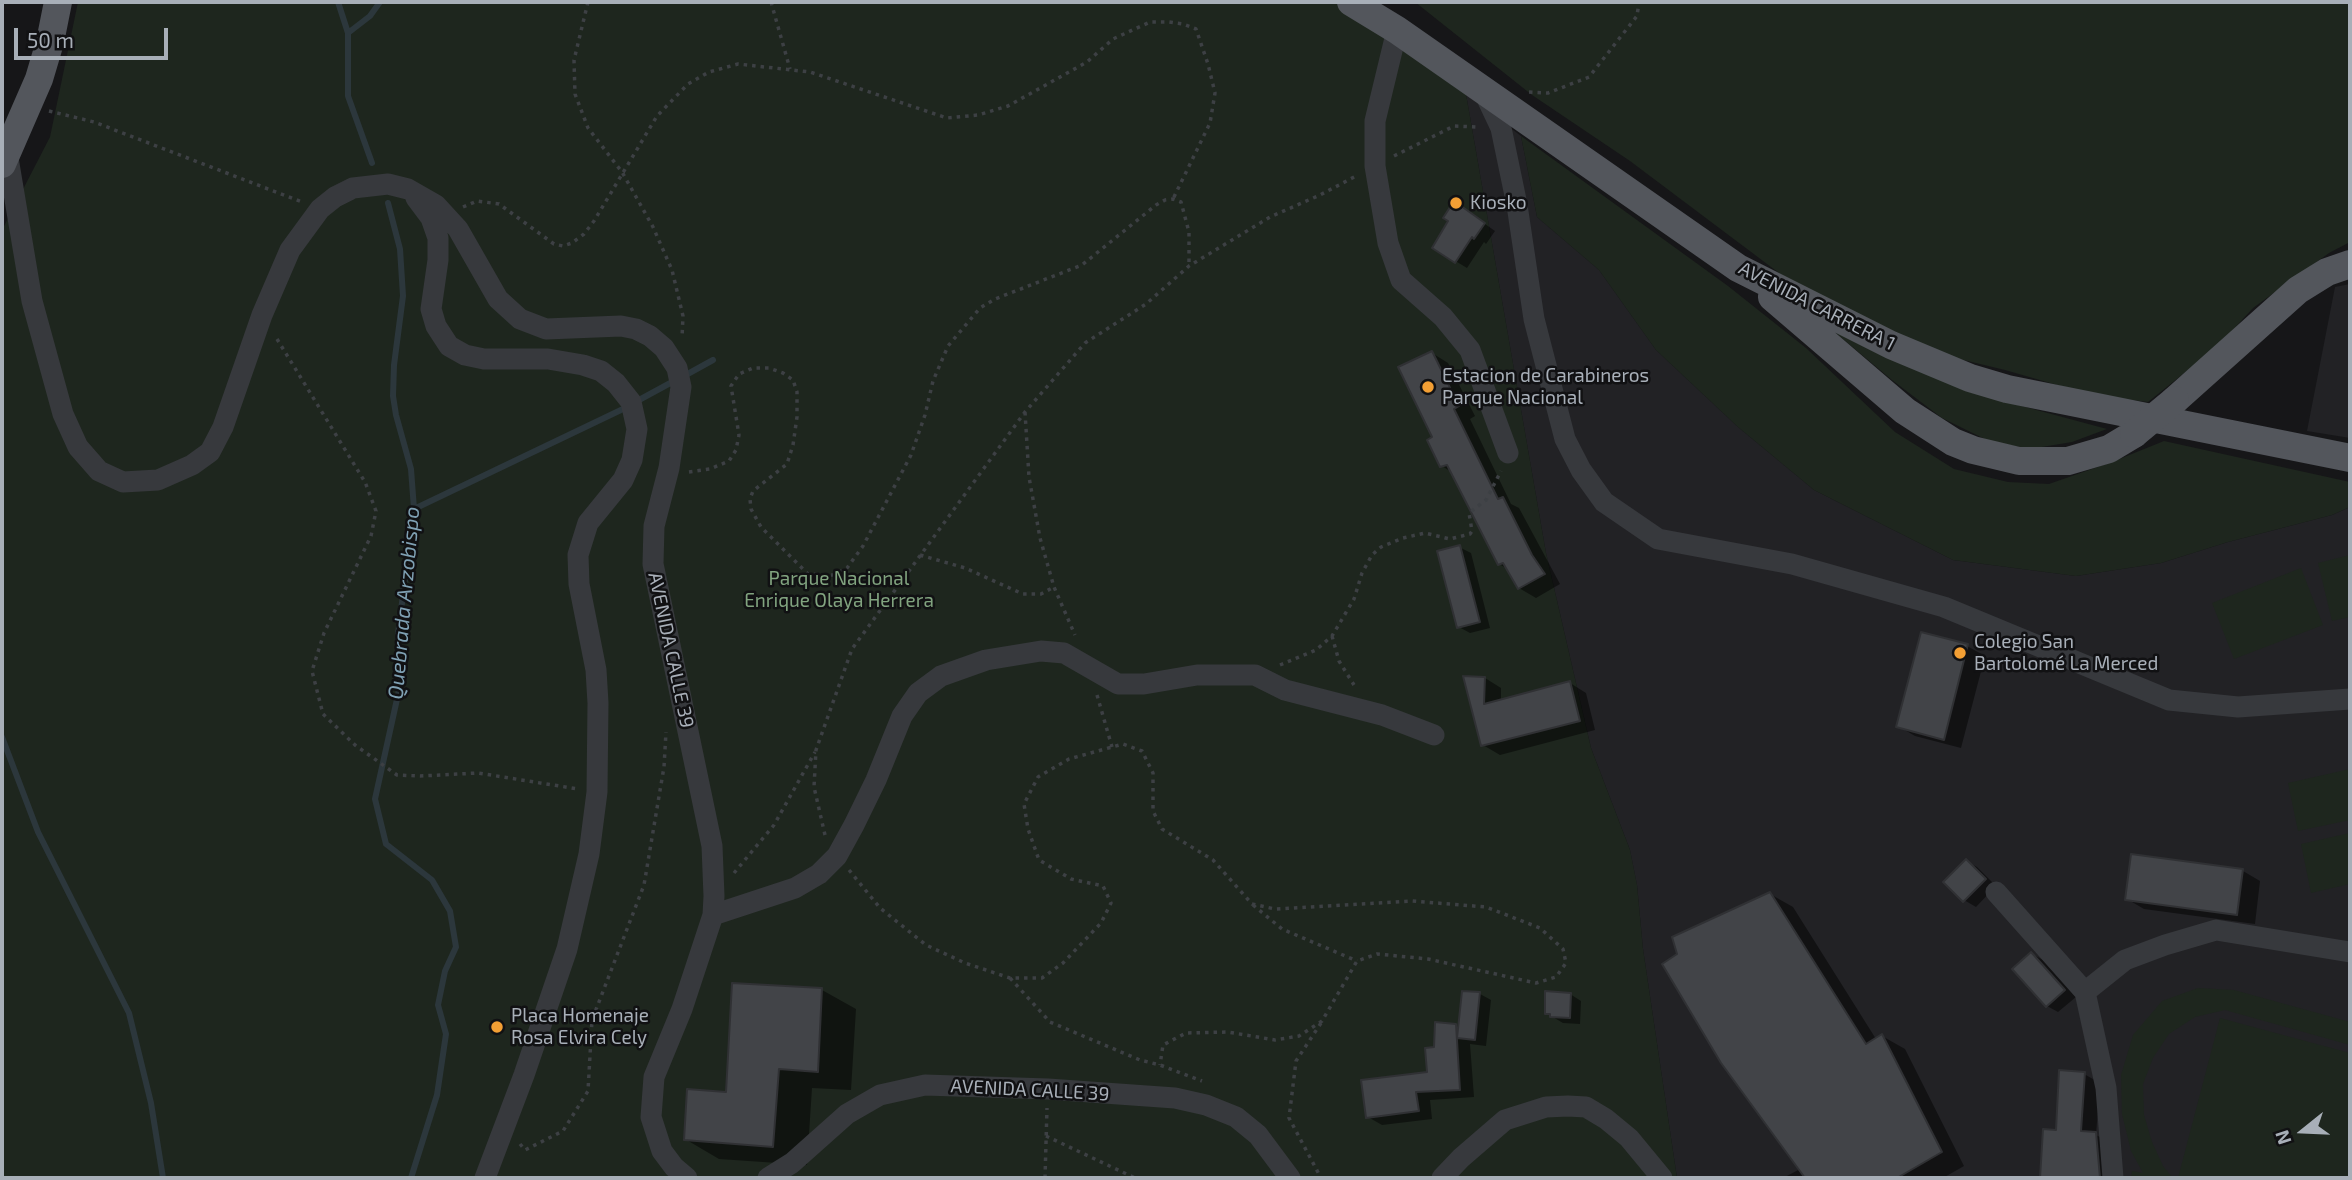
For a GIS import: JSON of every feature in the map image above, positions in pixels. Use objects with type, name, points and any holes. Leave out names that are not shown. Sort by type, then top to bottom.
[{"type":"main road","points":[[4,151],[29,106],[50,42],[58,2]]},
{"type":"main road","name":"AVENIDA CARRERA 1","points":[[1350,2],[1397,30],[1738,268],[1891,345],[1970,378],[2007,389],[2350,458]]},
{"type":"main road","points":[[1738,268],[1905,411],[1953,442],[1996,457],[2047,463],[2086,457],[2109,449],[2134,434],[2298,290],[2327,272],[2350,264]]},
{"type":"street","points":[[1397,30],[1375,121],[1375,166],[1388,243],[1401,280],[1443,317],[1470,350],[1508,453]]},
{"type":"street","points":[[1484,90],[1501,128],[1517,205],[1534,319],[1565,439],[1581,470],[1604,502],[1658,539],[1792,564],[1944,607],[2169,700],[2238,707],[2350,699]]},
{"type":"street","name":"AVENIDA CALLE 39","points":[[4,151],[38,329],[63,414],[78,447],[99,471],[123,482],[158,480],[192,465],[210,452],[223,427],[262,315],[290,250],[320,209],[353,188],[388,184],[408,189],[436,205],[447,215],[470,248],[498,299],[520,319],[546,329],[621,326],[650,336],[664,348],[679,377],[669,468],[654,526],[653,565],[712,846],[714,905],[682,1009],[654,1077],[652,1096],[651,1117],[658,1142],[674,1167],[687,1178]]},
{"type":"street","points":[[408,189],[432,218],[438,238],[438,260],[431,309],[436,326],[449,346],[465,355],[484,359],[548,359],[601,371],[616,383],[631,402],[637,429],[632,460],[623,480],[588,523],[578,555],[579,584],[596,670],[598,703],[597,792],[589,854],[567,949],[485,1178]]},
{"type":"street","points":[[714,905],[795,888],[820,874],[837,856],[876,780],[902,716],[918,693],[941,676],[986,660],[1041,650],[1064,653],[1118,684],[1144,684],[1197,675],[1255,675],[1285,690],[1382,715],[1434,735]]},
{"type":"street","points":[[1997,892],[2085,992],[2106,1088],[2113,1178]]},
{"type":"street","points":[[2085,992],[2125,960],[2216,930],[2350,952]]},
{"type":"street","name":"AVENIDA CALLE 39","points":[[768,1178],[792,1163],[847,1114],[880,1095],[925,1085],[1048,1088],[1175,1097],[1206,1105],[1236,1118],[1258,1135],[1290,1178]]},
{"type":"street","points":[[1442,1178],[1505,1121],[1546,1107],[1568,1106],[1586,1107],[1606,1119],[1629,1138],[1662,1178]]},
{"type":"path","points":[[588,2],[574,60],[575,94],[588,128],[622,172],[653,227],[672,270],[684,316],[682,341],[674,334]]},
{"type":"path","points":[[771,2],[790,69]]},
{"type":"path","points":[[1522,92],[1548,93],[1589,78],[1637,16],[1639,2]]},
{"type":"path","points":[[447,215],[477,201],[499,204],[554,244],[564,246],[572,243],[584,234],[657,116],[688,84],[709,72],[737,64],[810,72],[947,118],[978,115],[1008,106],[1087,62],[1112,38],[1150,22],[1183,24],[1196,29],[1215,93],[1210,122],[1173,199]]},
{"type":"path","points":[[29,106],[94,122],[320,209]]},
{"type":"path","points":[[714,905],[774,825],[816,750],[852,649],[1025,412],[1084,343],[1146,304],[1189,267],[1270,217],[1320,195],[1454,127],[1501,128]]},
{"type":"path","points":[[685,481],[690,471],[729,461],[736,450],[739,435],[731,386],[739,374],[753,368],[783,373],[793,380],[797,392],[793,445],[787,464],[753,491],[751,509],[761,527],[808,574],[833,575],[847,568],[863,546],[911,455],[933,381],[948,346],[980,308],[995,299],[1082,265],[1165,200],[1181,202],[1189,232],[1189,267]]},
{"type":"path","points":[[262,315],[365,482],[376,511],[371,536],[324,633],[312,671],[323,714],[355,745],[397,775],[478,773],[597,792]]},
{"type":"path","points":[[1025,412],[1029,477],[1040,538],[1054,587],[1089,669],[1112,747]]},
{"type":"path","points":[[1255,675],[1316,650],[1332,636],[1354,599],[1362,573],[1372,555],[1381,547],[1425,533],[1450,539],[1469,534],[1472,531],[1469,513],[1486,500],[1508,453]]},
{"type":"path","points":[[920,555],[965,568],[1023,594],[1041,594],[1054,587]]},
{"type":"path","points":[[1332,636],[1339,661],[1352,683],[1382,715]]},
{"type":"path","points":[[504,1127],[525,1150],[563,1131],[588,1091],[592,1020],[645,885],[664,767],[666,729]]},
{"type":"path","points":[[816,750],[814,787],[824,833],[837,856],[880,908],[926,945],[965,963],[1010,978],[1042,978],[1063,963],[1101,923],[1111,903],[1104,886],[1071,879],[1039,860],[1028,830],[1024,804],[1038,778],[1069,759],[1123,744],[1142,751],[1153,773],[1153,811],[1162,829],[1213,860],[1252,904],[1282,929],[1357,961]]},
{"type":"path","points":[[1252,904],[1275,909],[1412,901],[1486,907],[1540,928],[1563,949],[1566,963],[1556,977],[1536,983],[1428,959],[1377,954],[1357,961],[1296,1061],[1289,1118],[1321,1178]]},
{"type":"path","points":[[1010,978],[1049,1022],[1140,1060],[1210,1084]]},
{"type":"path","points":[[1160,1065],[1163,1045],[1186,1033],[1228,1032],[1275,1040],[1299,1036],[1322,1021]]},
{"type":"path","points":[[1045,1178],[1048,1088]]},
{"type":"path","points":[[1046,1136],[1135,1178]]},
{"type":"shaded area","name":"Colegio San Bartolomé La Merced","points":[[1466,94],[1521,136],[1537,217],[1599,270],[1656,350],[1738,427],[1814,490],[1953,560],[2076,576],[2161,563],[2228,542],[2332,515],[2350,507],[2350,1178],[1677,1178],[1643,949],[1637,885],[1630,850],[1591,748],[1546,553]]},
{"type":"shaded area","points":[[2350,284],[2350,438],[2307,431],[2335,287]]},
{"type":"green space","name":"Parque Nacional Enrique Olaya Herrera","points":[[78,2],[1344,2],[1466,94],[1546,553],[1591,748],[1630,850],[1637,885],[1643,949],[1677,1178],[2,1178],[2,230],[50,137]]},
{"type":"green space","points":[[1415,2],[2350,2],[2350,242],[2329,253],[2253,308],[2218,346],[2148,402],[2092,395],[1926,351],[1799,288],[1630,161],[1532,95]]},
{"type":"green space","points":[[1521,136],[1728,286],[1806,348],[1895,432],[1954,469],[2008,482],[2049,484],[2164,441],[2350,482],[2350,507],[2332,515],[2228,542],[2161,563],[2076,576],[1953,560],[1814,490],[1738,427],[1656,350],[1599,270],[1537,217]]},
{"type":"green space","points":[[1832,330],[1966,391],[2107,429],[2072,442],[2030,449],[1989,441],[1942,418]]},
{"type":"green space","points":[[2350,555],[2350,617],[2332,621],[2318,563]]},
{"type":"green space","points":[[2301,568],[2323,625],[2234,659],[2212,603]]},
{"type":"green space","points":[[2350,769],[2350,820],[2298,831],[2288,783]]},
{"type":"green space","points":[[2350,833],[2350,884],[2311,893],[2301,844]]},
{"type":"green space","points":[[2198,988],[2234,990],[2350,1022],[2350,1045],[2225,1010],[2195,1017],[2169,1034],[2153,1058],[2143,1084],[2144,1115],[2152,1142],[2163,1166],[2173,1178],[2131,1178],[2132,1171],[2143,1173],[2131,1151],[2122,1114],[2121,1075],[2133,1035],[2162,1001]]},
{"type":"green space","points":[[2220,1018],[2350,1053],[2350,1178],[2178,1178]]},
{"type":"building","points":[[1454,201],[1485,223],[1455,263],[1432,248],[1448,221],[1443,218]]},
{"type":"building","points":[[1432,351],[1459,406],[1454,409],[1498,499],[1503,497],[1532,555],[1545,574],[1518,589],[1503,563],[1498,565],[1447,465],[1440,467],[1427,440],[1432,437],[1398,367]]},
{"type":"building","points":[[1460,545],[1480,622],[1457,628],[1437,551]]},
{"type":"building","points":[[1921,632],[1968,644],[1944,740],[1896,727]]},
{"type":"building","points":[[1463,676],[1485,677],[1484,704],[1570,681],[1580,721],[1481,746]]},
{"type":"building","points":[[2131,854],[2243,869],[2237,915],[2125,900]]},
{"type":"building","points":[[1966,859],[1986,879],[1963,902],[1943,882]]},
{"type":"building","points":[[1770,892],[1866,1044],[1882,1034],[1942,1152],[1897,1178],[1805,1178],[1721,1063],[1662,964],[1677,954],[1672,937]]},
{"type":"building","points":[[2031,952],[2065,990],[2046,1007],[2012,969]]},
{"type":"building","points":[[732,983],[822,988],[818,1072],[779,1069],[773,1147],[684,1140],[687,1089],[726,1092]]},
{"type":"building","points":[[1462,991],[1480,992],[1475,1040],[1457,1038]]},
{"type":"building","points":[[1545,991],[1571,993],[1570,1018],[1550,1017],[1550,1014],[1545,1014]]},
{"type":"building","points":[[1435,1022],[1456,1024],[1460,1090],[1416,1092],[1419,1111],[1366,1118],[1361,1080],[1427,1072],[1425,1048],[1434,1047]]},
{"type":"building","points":[[2059,1070],[2085,1072],[2081,1131],[2096,1132],[2100,1178],[2040,1178],[2043,1129],[2056,1130]]},
{"type":"waterway","name":"Quebrada Arzobispo","points":[[338,2],[348,33],[348,96],[372,163]]},
{"type":"waterway","points":[[348,33],[370,16],[380,2]]},
{"type":"waterway","name":"Quebrada Arzobispo","points":[[388,203],[400,249],[403,296],[393,396],[411,469],[414,509],[398,634],[401,681],[375,799],[386,844],[432,880],[450,911],[456,947],[445,971],[438,1005],[446,1034],[437,1095],[411,1178]]},
{"type":"waterway","points":[[684,376],[713,360]]},
{"type":"waterway","points":[[639,400],[674,381]]},
{"type":"waterway","points":[[414,509],[623,409]]},
{"type":"waterway","points":[[2,737],[38,832],[129,1013],[151,1103],[163,1178]]},
{"type":"place","name":"Kiosko","points":[[1456,203]]},
{"type":"place","name":"Estacion de Carabineros Parque Nacional","points":[[1428,387]]},
{"type":"place","name":"Colegio San Bartolomé La Merced","points":[[1960,653]]},
{"type":"place","name":"Placa Homenaje Rosa Elvira Cely","points":[[497,1027]]}]
